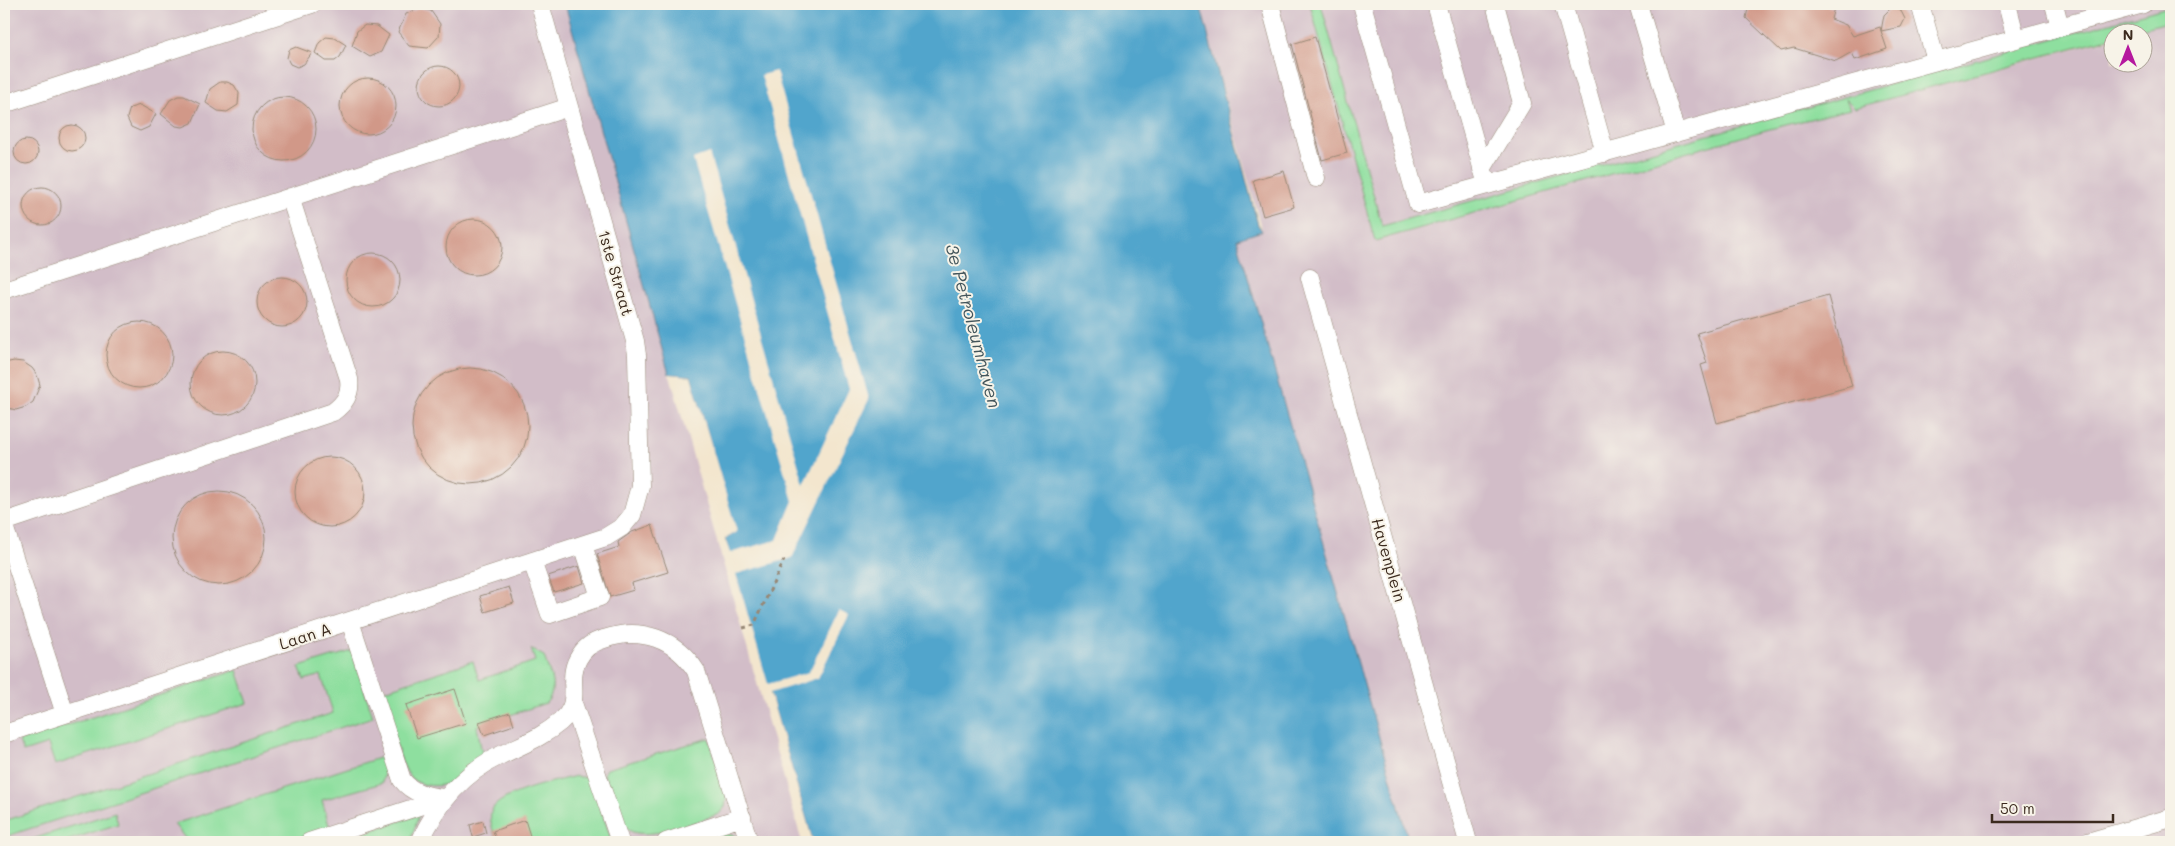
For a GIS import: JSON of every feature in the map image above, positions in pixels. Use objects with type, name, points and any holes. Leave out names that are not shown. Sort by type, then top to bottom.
[{"type":"lane","points":[[4,104],[312,4]]},
{"type":"lane","name":"1ste Straat","points":[[540,4],[635,341],[637,355],[639,495],[632,515],[622,527],[606,537]]},
{"type":"lane","points":[[1270,4],[1316,178]]},
{"type":"lane","points":[[1362,4],[1418,204],[1485,177],[1605,153],[2144,4]]},
{"type":"lane","points":[[1436,4],[1485,177]]},
{"type":"lane","points":[[1485,177],[1522,102],[1495,4]]},
{"type":"lane","points":[[1563,4],[1605,153]]},
{"type":"lane","points":[[1920,4],[1936,61]]},
{"type":"lane","points":[[2007,4],[2016,39]]},
{"type":"lane","points":[[2054,4],[2060,27]]},
{"type":"lane","points":[[1642,5],[1676,133]]},
{"type":"lane","points":[[4,290],[569,107]]},
{"type":"lane","points":[[4,522],[333,412],[342,405],[351,389],[349,379],[290,197]]},
{"type":"lane","name":"Havenplein","points":[[1310,278],[1468,842]]},
{"type":"lane","points":[[4,526],[65,714]]},
{"type":"lane","name":"Laan A","points":[[4,734],[606,537]]},
{"type":"lane","points":[[532,561],[550,614],[600,597],[583,545]]},
{"type":"lane","points":[[350,621],[402,780],[408,787],[418,793],[444,798]]},
{"type":"lane","points":[[620,842],[574,706],[574,671],[576,661],[584,650],[599,640],[626,634],[642,634],[658,638],[675,647],[687,657],[696,671],[750,842]]},
{"type":"lane","points":[[420,842],[430,818],[444,798],[468,777],[499,756],[537,740],[562,720],[574,706]]},
{"type":"lane","points":[[309,842],[444,798]]},
{"type":"lane","points":[[666,842],[742,817]]},
{"type":"lane","points":[[2088,842],[2171,818]]},
{"type":"path","points":[[742,628],[754,625],[784,560]]},
{"type":"shaded area","points":[[4,4],[565,4],[802,842],[4,842]]},
{"type":"shaded area","points":[[1200,4],[1310,4],[1376,241],[1766,130],[1850,109],[1845,98],[1382,226],[1320,4],[2171,4],[2171,6],[2121,22],[2102,22],[2102,28],[1855,108],[2102,41],[2102,72],[2152,72],[2152,26],[2171,21],[2171,842],[1409,842],[1237,239],[1262,231]]},
{"type":"green space","points":[[1310,4],[1321,4],[1382,226],[2102,25],[2102,40],[1855,108],[1846,99],[1850,109],[1766,130],[1375,241]]},
{"type":"green space","points":[[2171,6],[2171,21],[2152,26],[2152,22],[2114,22]]},
{"type":"green space","points":[[531,649],[544,656],[552,680],[552,692],[546,703],[477,726],[482,753],[464,772],[451,782],[431,786],[411,778],[398,750],[382,691],[473,661],[479,680],[535,661]]},
{"type":"green space","points":[[352,651],[373,717],[4,837],[4,821],[333,713],[321,675],[304,680],[299,667]]},
{"type":"green space","points":[[237,670],[248,703],[55,765],[48,744],[23,752],[19,741]]},
{"type":"green space","points":[[709,738],[727,796],[725,807],[719,814],[655,833],[642,834],[631,832],[624,826],[615,808],[604,774],[607,769]]},
{"type":"green space","points":[[385,756],[386,768],[382,783],[322,800],[330,829],[289,842],[188,842],[174,824]]},
{"type":"green space","points":[[576,776],[587,778],[593,785],[612,842],[497,842],[491,820],[491,812],[495,805],[515,794]]},
{"type":"green space","points":[[115,812],[118,824],[63,842],[24,842]]},
{"type":"green space","points":[[419,815],[410,842],[336,842]]},
{"type":"green space","points":[[715,833],[735,835],[743,842],[687,842]]},
{"type":"water","name":"3e Petroleumhaven","points":[[565,4],[1200,4],[1258,225],[1262,231],[1237,239],[1409,842],[813,842],[725,539],[736,532],[691,376],[669,374]]},
{"type":"pier","points":[[776,71],[869,399],[792,558],[736,574],[768,684],[809,672],[839,610],[849,615],[818,678],[770,693],[813,842],[810,842],[723,540],[734,531],[689,378],[670,377],[669,374],[691,376],[737,532],[725,539],[730,553],[777,540],[793,501],[693,159],[709,153],[804,485],[849,389],[761,75]]},
{"type":"building","points":[[1749,4],[1819,4],[1834,8],[1831,19],[1846,25],[1853,36],[1880,27],[1887,49],[1855,60],[1852,52],[1836,61],[1794,48],[1781,51],[1746,18]]},
{"type":"building","points":[[420,8],[431,11],[440,24],[439,36],[428,48],[409,46],[398,32],[406,14]]},
{"type":"building","points":[[1891,8],[1900,9],[1905,19],[1901,27],[1881,31],[1884,15]]},
{"type":"building","points":[[365,25],[377,26],[389,35],[381,52],[370,57],[352,46],[357,31]]},
{"type":"building","points":[[326,37],[335,38],[346,45],[340,57],[335,61],[326,61],[315,53],[319,43]]},
{"type":"building","points":[[1315,37],[1347,153],[1322,160],[1292,44]]},
{"type":"building","points":[[296,47],[312,53],[304,64],[297,67],[290,64],[287,58],[289,50]]},
{"type":"building","points":[[439,66],[453,72],[459,86],[453,100],[439,106],[425,100],[419,86],[425,72]]},
{"type":"building","points":[[368,78],[383,83],[391,91],[396,106],[391,121],[383,129],[368,134],[353,129],[345,121],[340,106],[345,91],[353,83]]},
{"type":"building","points":[[220,82],[234,85],[239,93],[238,105],[227,112],[218,111],[206,103],[210,89]]},
{"type":"building","points":[[178,96],[184,96],[200,104],[192,123],[183,127],[176,126],[161,114],[170,100]]},
{"type":"building","points":[[278,97],[290,97],[307,106],[314,117],[316,129],[314,141],[307,152],[290,161],[278,161],[266,156],[257,147],[252,135],[252,123],[257,111],[266,102]]},
{"type":"building","points":[[140,105],[156,114],[149,127],[140,131],[131,127],[127,118],[130,108]]},
{"type":"building","points":[[72,125],[81,129],[85,138],[81,147],[72,151],[63,147],[59,138],[63,129]]},
{"type":"building","points":[[26,140],[35,143],[38,152],[35,161],[26,164],[17,161],[14,152],[17,143]]},
{"type":"building","points":[[1284,171],[1294,207],[1263,216],[1253,180]]},
{"type":"building","points":[[42,187],[56,192],[61,206],[56,220],[42,225],[28,220],[23,206],[28,192]]},
{"type":"building","points":[[474,219],[485,221],[494,227],[500,236],[502,247],[500,258],[494,267],[485,273],[474,275],[463,273],[454,267],[448,258],[446,247],[448,236],[454,227],[463,221]]},
{"type":"building","points":[[368,253],[378,253],[388,257],[396,265],[400,280],[396,295],[388,303],[378,307],[368,307],[358,303],[350,295],[346,285],[346,275],[350,265],[358,257]]},
{"type":"building","points":[[282,277],[291,279],[302,288],[307,302],[305,311],[296,322],[282,327],[273,325],[262,316],[257,302],[259,293],[268,282]]},
{"type":"building","points":[[1828,296],[1852,386],[1717,423],[1701,365],[1707,363],[1697,333]]},
{"type":"building","points":[[139,322],[151,325],[162,332],[169,343],[172,355],[169,367],[162,378],[151,385],[139,388],[127,385],[116,378],[109,367],[106,355],[109,343],[116,332],[127,325]]},
{"type":"building","points":[[217,351],[229,351],[246,360],[253,371],[255,383],[253,395],[246,406],[229,415],[217,415],[205,410],[196,401],[191,389],[191,377],[196,365],[205,356]]},
{"type":"building","points":[[23,362],[32,368],[37,375],[40,385],[33,402],[26,407],[16,410],[4,407],[4,363]]},
{"type":"building","points":[[470,368],[492,372],[511,385],[524,404],[528,426],[524,448],[511,467],[492,480],[470,484],[448,480],[429,467],[416,448],[412,426],[416,404],[429,385],[448,372]]},
{"type":"building","points":[[323,457],[337,457],[350,463],[359,472],[365,485],[363,505],[355,517],[337,527],[323,527],[310,521],[301,512],[295,499],[295,485],[301,472],[310,463]]},
{"type":"building","points":[[219,491],[237,494],[252,505],[263,520],[266,538],[263,556],[252,571],[237,582],[219,585],[201,582],[186,571],[175,556],[172,538],[175,520],[186,505],[201,494]]},
{"type":"building","points":[[652,525],[668,572],[632,583],[634,590],[610,597],[597,554],[619,547],[618,542],[632,532]]},
{"type":"building","points":[[579,566],[584,583],[554,592],[548,576]]},
{"type":"building","points":[[509,587],[514,603],[485,612],[480,596]]},
{"type":"building","points":[[455,689],[466,723],[417,738],[406,705]]},
{"type":"building","points":[[510,712],[514,725],[484,735],[479,722]]},
{"type":"building","points":[[525,820],[532,842],[497,842],[493,831]]},
{"type":"building","points":[[483,821],[486,833],[473,837],[470,825]]}]
